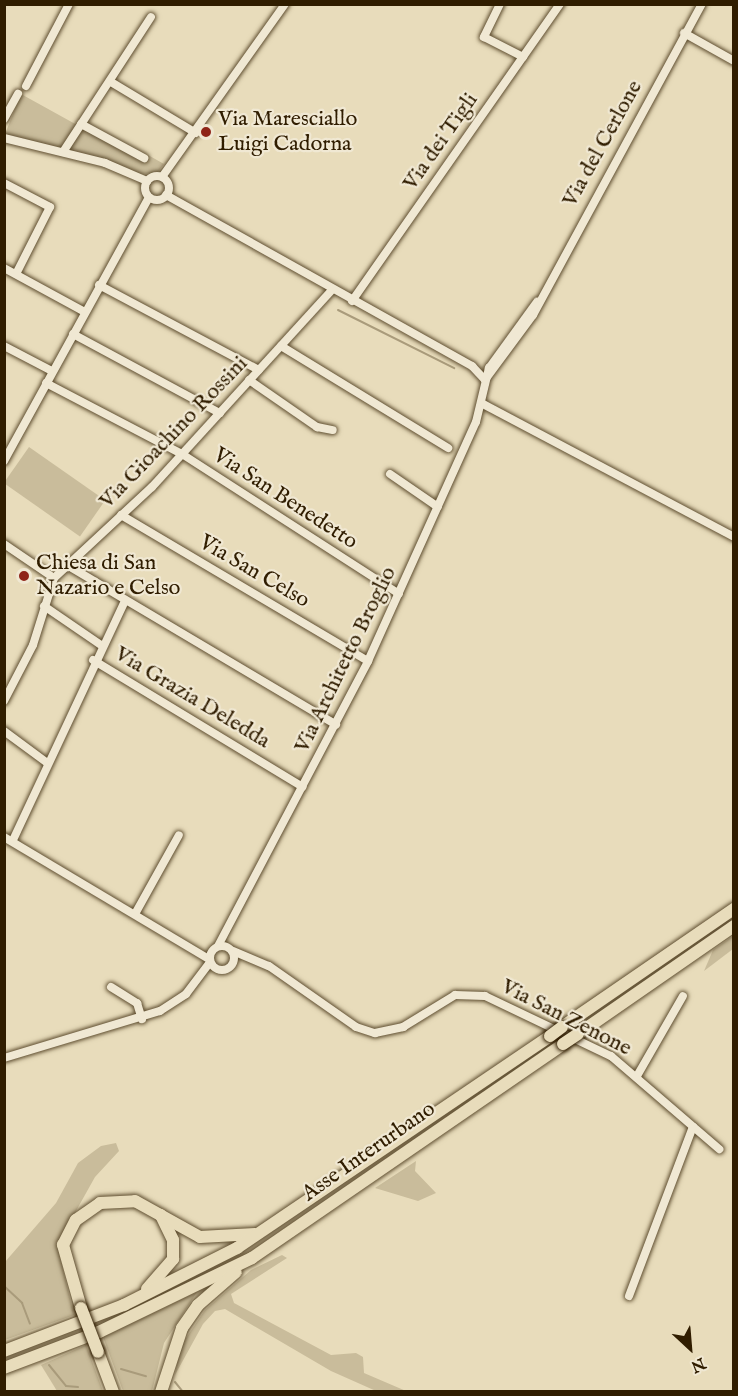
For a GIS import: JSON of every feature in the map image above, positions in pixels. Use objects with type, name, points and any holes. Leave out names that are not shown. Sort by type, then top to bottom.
[{"type":"highway","name":"Asse Interurbano","points":[[124,1305],[265,1232],[734,909]]},
{"type":"highway","name":"Asse Interurbano","points":[[4,1368],[99,1332],[252,1258],[734,926]]},
{"type":"highway","points":[[113,1392],[62,1253],[76,1220],[92,1206],[122,1200],[161,1214],[200,1237],[265,1232]]},
{"type":"highway","points":[[4,1351],[124,1305],[170,1268],[173,1240],[161,1214]]},
{"type":"highway","points":[[161,1392],[182,1328],[198,1305],[252,1258]]},
{"type":"street","points":[[26,86],[69,4]]},
{"type":"street","points":[[4,138],[63,152],[147,181],[162,177],[196,133],[285,4]]},
{"type":"street","points":[[500,4],[484,37],[523,57]]},
{"type":"street","name":"Via dei Tigli","points":[[352,301],[560,4]]},
{"type":"street","name":"Via del Cerlone","points":[[485,380],[537,302],[702,4]]},
{"type":"street","points":[[63,152],[151,18]]},
{"type":"street","points":[[684,33],[734,61]]},
{"type":"street","points":[[111,82],[196,133]]},
{"type":"street","points":[[4,119],[18,94]]},
{"type":"street","points":[[81,124],[144,158]]},
{"type":"street","points":[[162,177],[169,187],[166,195]]},
{"type":"street","points":[[5,458],[149,197],[147,181]]},
{"type":"street","points":[[4,183],[50,207],[16,274]]},
{"type":"street","points":[[149,197],[166,195],[465,364],[485,380]]},
{"type":"street","points":[[4,268],[85,312]]},
{"type":"street","points":[[99,285],[259,370]]},
{"type":"street","name":"Via Gioachino Rossini","points":[[4,701],[33,645],[54,578],[182,454],[332,290]]},
{"type":"street","points":[[73,333],[220,413]]},
{"type":"street","points":[[4,346],[52,371]]},
{"type":"street","points":[[281,346],[448,448]]},
{"type":"street","points":[[249,380],[317,427],[333,430]]},
{"type":"street","name":"Via Architetto Broglio","points":[[210,960],[230,927],[368,661],[483,404],[485,380]]},
{"type":"street","name":"Via San Benedetto","points":[[46,383],[182,454],[399,594]]},
{"type":"street","points":[[483,404],[734,537]]},
{"type":"street","points":[[390,474],[438,507]]},
{"type":"street","name":"Via San Celso","points":[[121,515],[368,661]]},
{"type":"street","points":[[4,544],[54,578]]},
{"type":"street","points":[[66,565],[336,725]]},
{"type":"street","points":[[125,601],[93,660],[8,839],[193,948],[210,960],[218,970]]},
{"type":"street","points":[[44,606],[101,645]]},
{"type":"street","name":"Via Grazia Deledda","points":[[93,660],[303,787]]},
{"type":"street","points":[[4,731],[46,762]]},
{"type":"street","points":[[135,914],[179,835]]},
{"type":"street","name":"Via Architetto Broglio","points":[[230,927],[233,963]]},
{"type":"street","points":[[193,948],[216,947]]},
{"type":"street","name":"Via San Zenone","points":[[216,947],[231,950],[258,961],[356,1028],[375,1034],[403,1027],[455,995],[475,993],[603,1053],[637,1076],[719,1149]]},
{"type":"street","points":[[198,982],[210,960]]},
{"type":"street","points":[[4,1058],[142,1019],[173,1004],[198,982],[218,970],[233,963],[258,961]]},
{"type":"street","points":[[111,987],[137,1003],[142,1019]]},
{"type":"street","name":"Via San Zenone","points":[[637,1076],[683,996]]},
{"type":"street","points":[[629,1296],[693,1127]]},
{"type":"shaded area","points":[[21,94],[144,162],[148,155],[164,164],[157,173],[138,174],[5,134]]},
{"type":"shaded area","points":[[29,447],[105,500],[80,536],[4,483]]},
{"type":"shaded area","points":[[733,936],[733,949],[704,971],[713,950]]},
{"type":"shaded area","points":[[116,1143],[119,1151],[95,1177],[57,1245],[74,1315],[5,1340],[5,1262],[56,1203],[78,1163],[101,1146]]},
{"type":"shaded area","points":[[416,1161],[415,1171],[436,1193],[418,1201],[375,1188]]},
{"type":"shaded area","points":[[282,1255],[287,1258],[231,1294],[234,1303],[331,1355],[356,1353],[363,1357],[364,1373],[406,1391],[376,1391],[331,1371],[225,1309],[215,1311],[203,1324],[175,1375],[180,1347],[205,1310],[251,1270]]},
{"type":"shaded area","points":[[197,1292],[164,1343],[152,1391],[123,1391],[103,1337]]},
{"type":"shaded area","points":[[86,1345],[103,1391],[57,1391],[41,1365]]},
{"type":"waterway","points":[[338,310],[454,368]]},
{"type":"waterway","points":[[4,1286],[22,1303],[30,1324]]},
{"type":"waterway","points":[[49,1365],[66,1386],[78,1387]]},
{"type":"waterway","points":[[121,1369],[146,1376]]},
{"type":"waterway","points":[[175,1382],[183,1392]]},
{"type":"place","name":"Via Maresciallo Luigi Cadorna","points":[[206,132]]},
{"type":"place","name":"Chiesa di San Nazario e Celso","points":[[24,576]]}]
